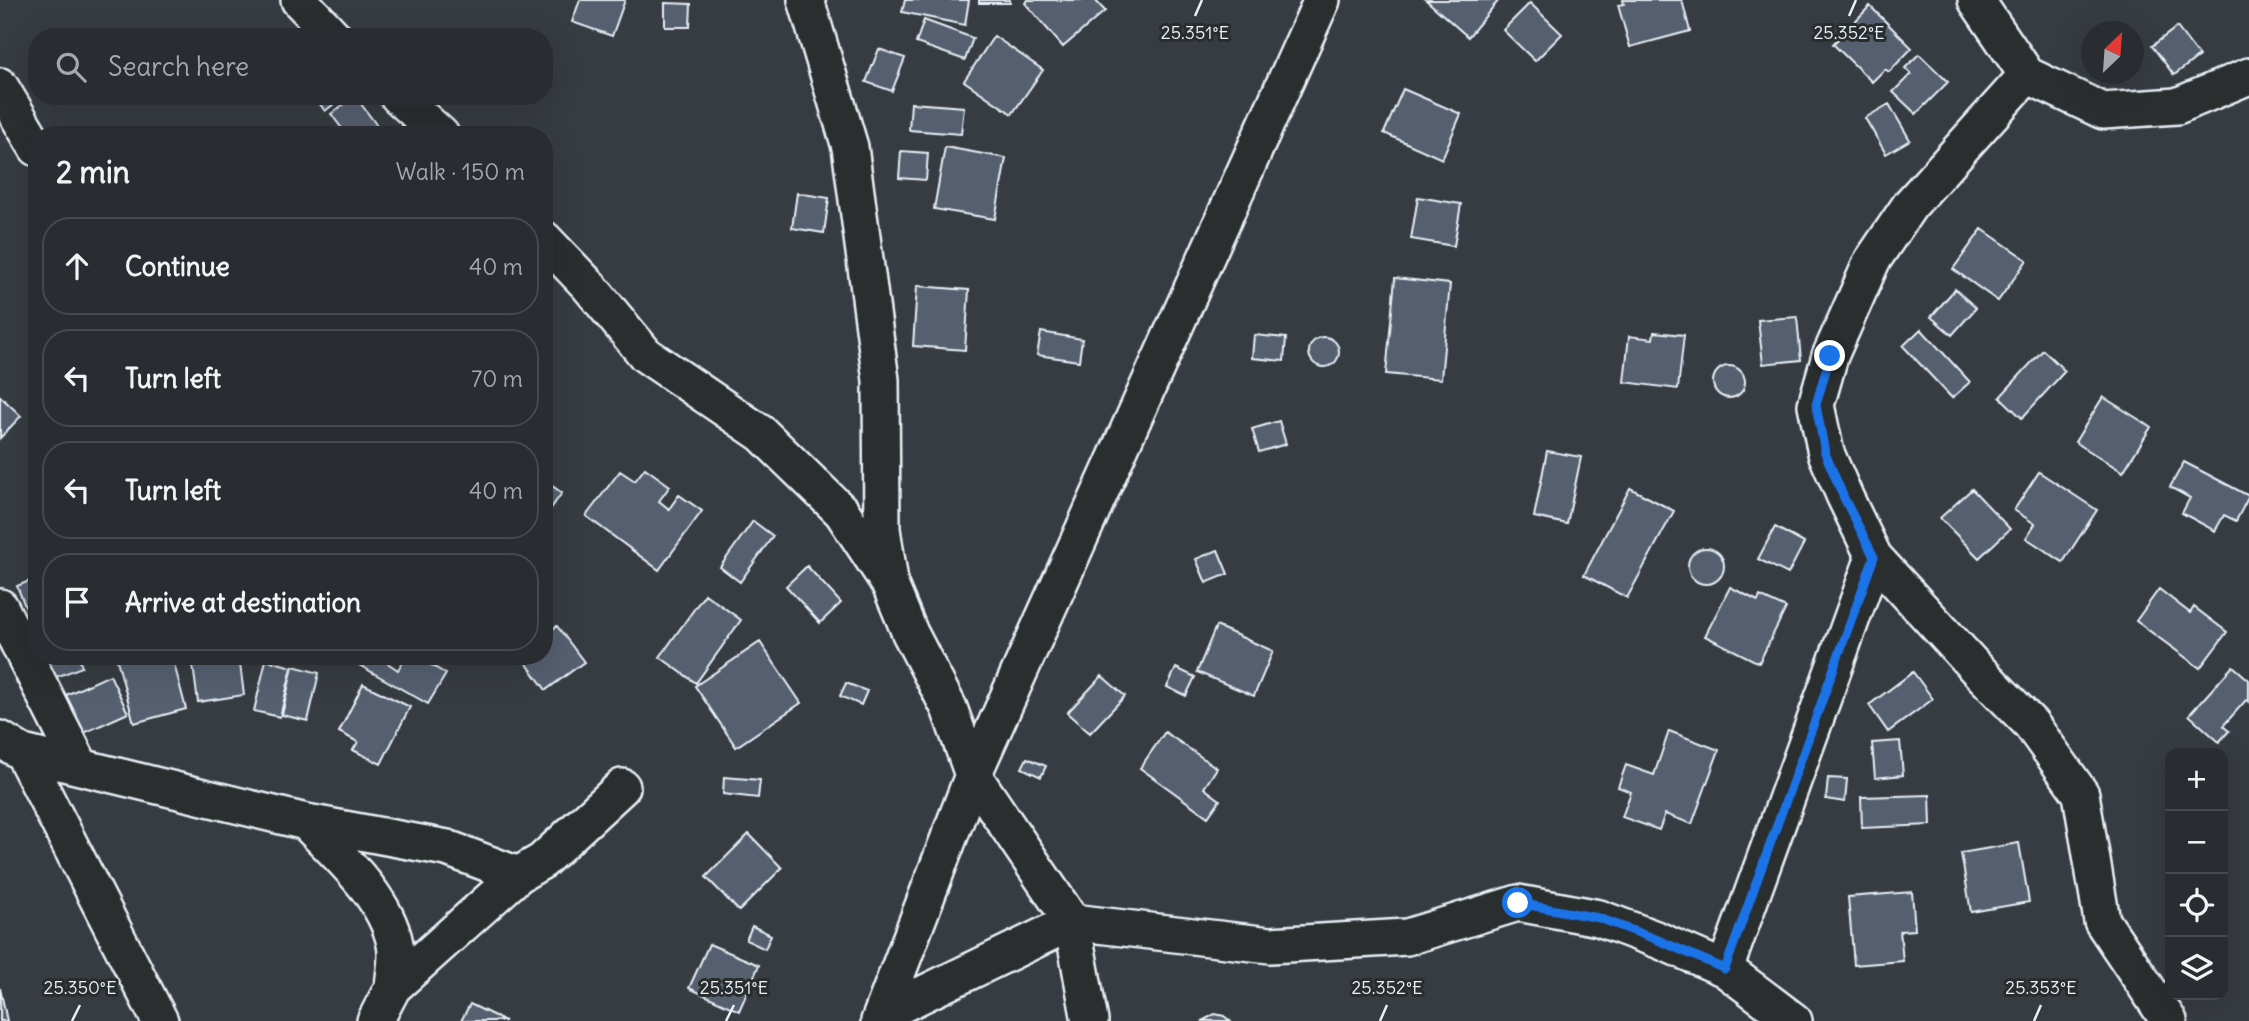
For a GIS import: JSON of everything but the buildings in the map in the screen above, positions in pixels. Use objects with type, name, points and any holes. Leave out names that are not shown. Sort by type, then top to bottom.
[{"type":"street","points":[[299,0],[325,28]]},
{"type":"street","points":[[806,0],[850,147],[881,380],[883,529],[890,585]]},
{"type":"street","points":[[882,1017],[973,775],[1322,0]]},
{"type":"street","points":[[1976,0],[2027,75],[2103,111],[2177,106],[2249,76]]},
{"type":"street","points":[[2027,75],[1910,205],[1872,261],[1830,356],[1816,405],[1825,453],[1874,557],[2031,724],[2081,794],[2102,921],[2169,1021]]},
{"type":"street","points":[[0,86],[28,134]]},
{"type":"street","points":[[408,105],[431,126]]},
{"type":"street","points":[[553,248],[589,286],[646,355],[762,435],[842,512],[890,585],[910,633],[949,708],[973,775],[1072,922],[1090,1021]]},
{"type":"street","points":[[1725,969],[1874,557]]},
{"type":"street","points":[[0,607],[28,662]]},
{"type":"street","points":[[29,665],[81,767]]},
{"type":"street","points":[[11,746],[81,767],[306,822],[447,848],[518,875]]},
{"type":"street","points":[[11,746],[160,1021]]},
{"type":"street","points":[[375,1021],[393,987],[518,875],[542,861],[622,787]]},
{"type":"street","points":[[306,822],[381,907],[396,945],[393,987]]},
{"type":"street","points":[[882,1017],[1072,922],[1270,945],[1407,937],[1518,903],[1599,918],[1658,940],[1725,969],[1794,1021]]},
{"type":"route","points":[[1518,903],[1599,918],[1725,969],[1874,557],[1825,453],[1816,405],[1830,356]]}]
